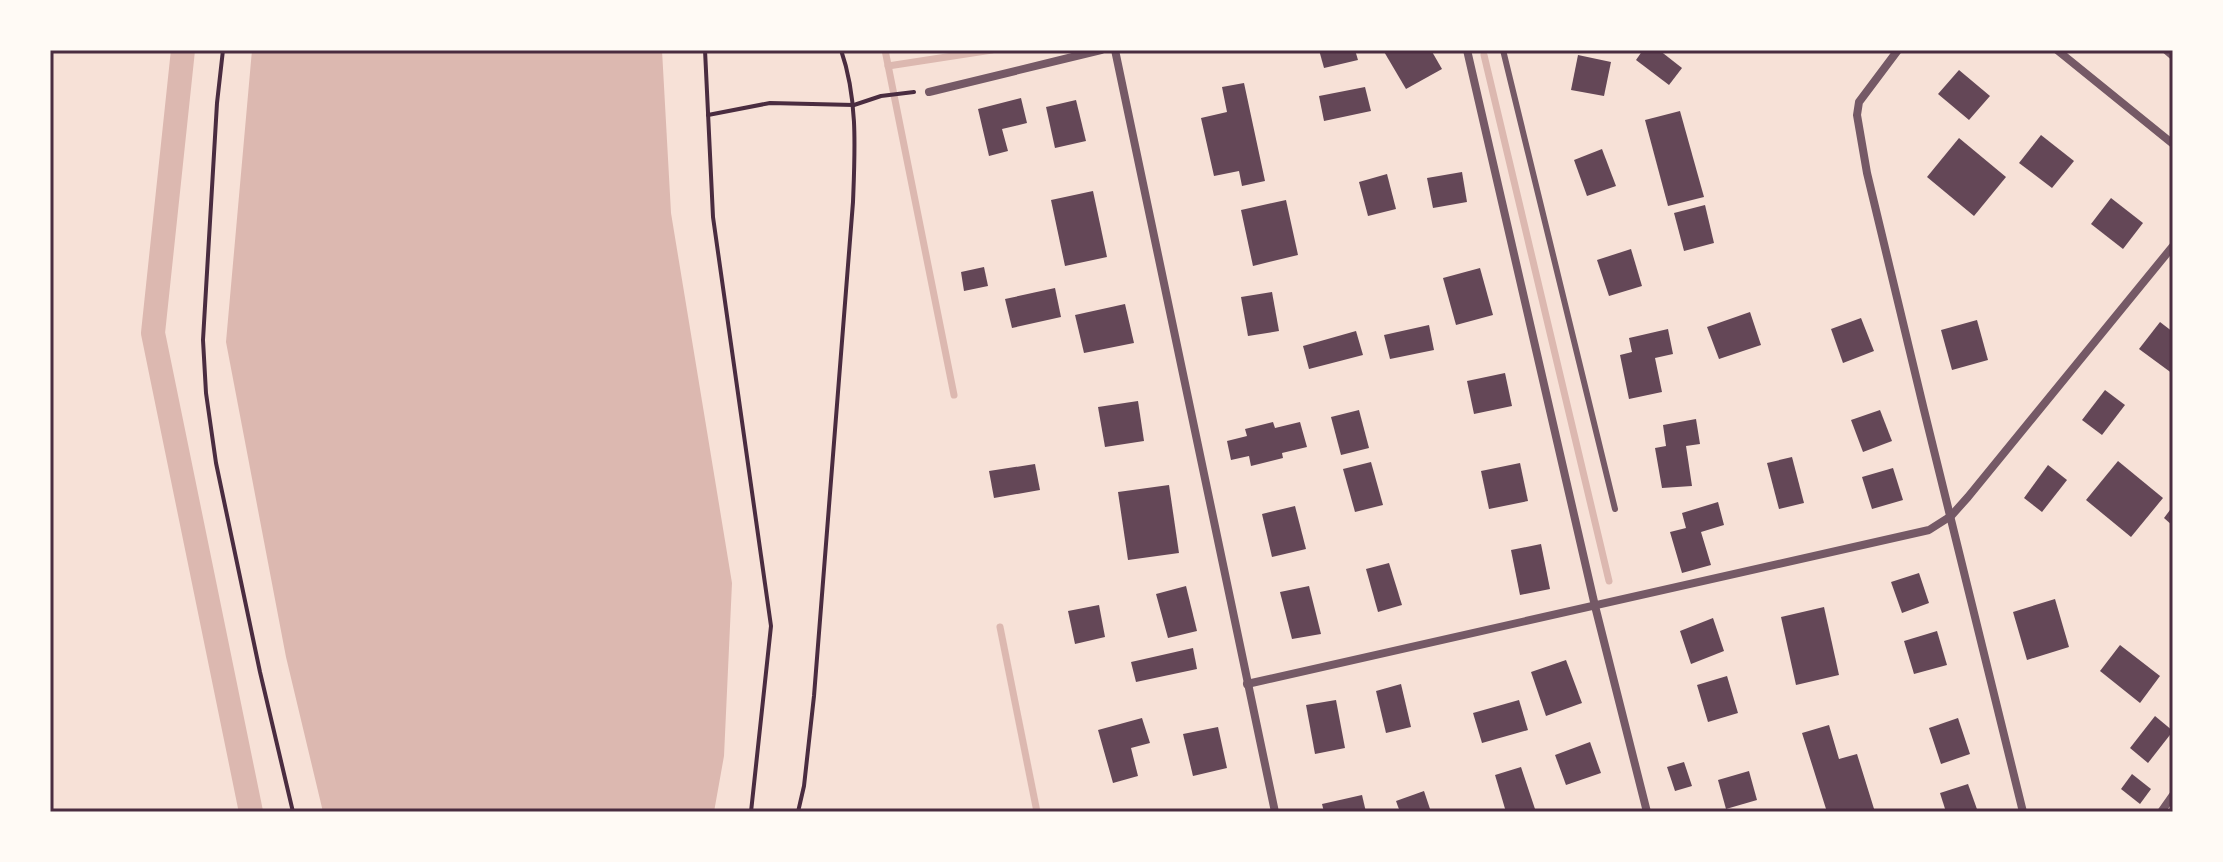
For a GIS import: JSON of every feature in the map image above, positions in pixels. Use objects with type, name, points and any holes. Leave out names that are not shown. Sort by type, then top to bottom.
[{"type":"street","points":[[929,92],[1101,50]]},
{"type":"street","points":[[1115,50],[1275,812]]},
{"type":"street","points":[[1467,50],[1595,606],[1647,812]]},
{"type":"street","points":[[1898,50],[1859,102],[1857,115],[1867,173],[2023,812]]},
{"type":"street","points":[[2057,50],[2173,144]]},
{"type":"street","points":[[2166,50],[2173,56]]},
{"type":"street","points":[[1247,684],[1929,530],[1951,516],[2173,246]]},
{"type":"street","points":[[2161,812],[2173,795]]},
{"type":"lane","points":[[1503,50],[1615,509]]},
{"type":"path","points":[[223,50],[203,340],[206,393],[216,463],[293,812]]},
{"type":"path","points":[[705,50],[713,217],[771,626],[751,812]]},
{"type":"path","points":[[798,812],[814,696],[855,147],[854,105],[841,50]]},
{"type":"path","points":[[708,115],[770,103],[854,105],[909,91]]},
{"type":"shaded area","points":[[252,50],[662,50],[671,213],[732,583],[724,756],[714,812],[323,812],[286,657],[226,342]]},
{"type":"building","points":[[1319,50],[1355,50],[1358,60],[1324,68]]},
{"type":"building","points":[[1383,50],[1431,50],[1442,69],[1406,89]]},
{"type":"building","points":[[1643,50],[1659,50],[1682,68],[1669,85],[1636,60]]},
{"type":"building","points":[[1578,55],[1611,62],[1604,96],[1571,90]]},
{"type":"building","points":[[1959,70],[1990,96],[1969,120],[1938,94]]},
{"type":"building","points":[[1244,83],[1265,181],[1242,186],[1239,171],[1214,176],[1201,118],[1227,112],[1222,87]]},
{"type":"building","points":[[1365,87],[1371,111],[1324,121],[1319,96]]},
{"type":"building","points":[[1021,98],[1027,123],[1002,129],[1008,151],[989,156],[978,109]]},
{"type":"building","points":[[1076,100],[1086,141],[1055,148],[1046,107]]},
{"type":"building","points":[[1680,111],[1704,197],[1668,206],[1645,120]]},
{"type":"building","points":[[2041,135],[2074,161],[2052,188],[2019,163]]},
{"type":"building","points":[[1959,138],[2006,177],[1974,216],[1927,177]]},
{"type":"building","points":[[1602,149],[1616,186],[1587,196],[1574,160]]},
{"type":"building","points":[[1462,172],[1467,202],[1433,208],[1427,178]]},
{"type":"building","points":[[1387,174],[1396,209],[1368,216],[1359,182]]},
{"type":"building","points":[[1093,191],[1107,257],[1065,266],[1051,200]]},
{"type":"building","points":[[2111,198],[2143,223],[2123,249],[2091,224]]},
{"type":"building","points":[[1286,200],[1298,255],[1253,266],[1241,210]]},
{"type":"building","points":[[1705,205],[1714,243],[1684,251],[1674,213]]},
{"type":"building","points":[[1631,249],[1642,286],[1609,296],[1597,260]]},
{"type":"building","points":[[984,267],[988,286],[964,291],[961,272]]},
{"type":"building","points":[[1480,268],[1493,315],[1456,325],[1443,278]]},
{"type":"building","points":[[1055,288],[1061,317],[1012,328],[1005,299]]},
{"type":"building","points":[[1272,292],[1279,331],[1248,336],[1241,297]]},
{"type":"building","points":[[1125,304],[1134,343],[1084,353],[1075,315]]},
{"type":"building","points":[[1750,312],[1761,345],[1719,359],[1707,327]]},
{"type":"building","points":[[1861,318],[1874,351],[1843,363],[1831,329]]},
{"type":"building","points":[[1977,320],[1988,360],[1952,370],[1941,330]]},
{"type":"building","points":[[2160,322],[2173,332],[2173,374],[2139,349]]},
{"type":"building","points":[[1429,325],[1434,350],[1390,359],[1384,335]]},
{"type":"building","points":[[1668,329],[1673,354],[1655,358],[1662,392],[1629,399],[1620,355],[1632,352],[1629,338]]},
{"type":"building","points":[[1356,331],[1363,355],[1309,369],[1303,346]]},
{"type":"building","points":[[1505,373],[1512,406],[1474,414],[1467,381]]},
{"type":"building","points":[[2105,390],[2125,405],[2102,435],[2082,420]]},
{"type":"building","points":[[1138,401],[1144,441],[1105,447],[1098,407]]},
{"type":"building","points":[[1359,410],[1369,448],[1341,455],[1331,417]]},
{"type":"building","points":[[1880,410],[1892,441],[1863,452],[1851,420]]},
{"type":"building","points":[[1696,419],[1700,444],[1686,446],[1692,486],[1662,488],[1655,448],[1666,446],[1663,425]]},
{"type":"building","points":[[1273,422],[1275,428],[1300,422],[1307,447],[1282,453],[1283,458],[1251,466],[1249,456],[1231,460],[1227,441],[1247,436],[1245,429]]},
{"type":"building","points":[[1792,457],[1804,503],[1779,509],[1767,463]]},
{"type":"building","points":[[2118,461],[2163,498],[2131,537],[2086,500]]},
{"type":"building","points":[[1371,462],[1383,505],[1355,512],[1343,469]]},
{"type":"building","points":[[1520,463],[1528,501],[1489,509],[1481,471]]},
{"type":"building","points":[[1035,464],[1040,490],[994,498],[989,471]]},
{"type":"building","points":[[2048,465],[2067,480],[2042,512],[2024,498]]},
{"type":"building","points":[[1893,468],[1903,500],[1872,509],[1862,477]]},
{"type":"building","points":[[1169,485],[1179,553],[1128,560],[1118,492]]},
{"type":"building","points":[[1718,502],[1724,525],[1701,532],[1711,565],[1682,573],[1670,532],[1686,528],[1682,513]]},
{"type":"building","points":[[1295,506],[1306,549],[1272,557],[1262,514]]},
{"type":"building","points":[[2173,506],[2173,526],[2164,518]]},
{"type":"building","points":[[1541,544],[1550,589],[1520,595],[1511,550]]},
{"type":"building","points":[[1389,563],[1402,605],[1378,612],[1366,569]]},
{"type":"building","points":[[1919,573],[1929,603],[1902,613],[1891,582]]},
{"type":"building","points":[[1186,586],[1197,631],[1168,638],[1156,594]]},
{"type":"building","points":[[1309,586],[1321,634],[1292,639],[1280,592]]},
{"type":"building","points":[[2055,599],[2069,647],[2027,660],[2013,612]]},
{"type":"building","points":[[1099,605],[1105,637],[1075,644],[1068,611]]},
{"type":"building","points":[[1824,607],[1839,675],[1796,685],[1781,617]]},
{"type":"building","points":[[1713,618],[1724,651],[1691,664],[1680,631]]},
{"type":"building","points":[[1937,631],[1947,665],[1914,674],[1904,641]]},
{"type":"building","points":[[2120,645],[2160,676],[2140,703],[2100,671]]},
{"type":"building","points":[[1193,648],[1197,669],[1136,682],[1131,662]]},
{"type":"building","points":[[1566,660],[1582,703],[1546,716],[1531,672]]},
{"type":"building","points":[[1727,676],[1738,713],[1708,722],[1697,685]]},
{"type":"building","points":[[1401,684],[1411,727],[1386,733],[1376,691]]},
{"type":"building","points":[[1336,700],[1345,748],[1315,754],[1306,705]]},
{"type":"building","points":[[1519,700],[1528,730],[1482,743],[1473,713]]},
{"type":"building","points":[[2155,716],[2173,731],[2148,763],[2130,748]]},
{"type":"building","points":[[1142,718],[1150,743],[1131,748],[1138,776],[1113,783],[1098,730]]},
{"type":"building","points":[[1958,718],[1970,754],[1941,764],[1929,728]]},
{"type":"building","points":[[1829,725],[1839,759],[1857,754],[1875,812],[1827,812],[1802,733]]},
{"type":"building","points":[[1218,727],[1227,768],[1193,776],[1183,734]]},
{"type":"building","points":[[1590,742],[1601,773],[1566,785],[1555,755]]},
{"type":"building","points":[[1684,762],[1692,786],[1675,791],[1667,767]]},
{"type":"building","points":[[1521,767],[1535,809],[1506,812],[1495,775]]},
{"type":"building","points":[[1749,771],[1757,800],[1726,809],[1718,780]]},
{"type":"building","points":[[2132,774],[2151,789],[2140,804],[2121,789]]},
{"type":"building","points":[[1968,784],[1978,812],[1946,812],[1940,793]]},
{"type":"building","points":[[1424,791],[1431,812],[1400,812],[1396,801]]},
{"type":"building","points":[[1362,795],[1366,812],[1324,812],[1322,804]]},
{"type":"waterway","points":[[183,50],[153,333],[251,812]]},
{"type":"waterway","points":[[885,50],[954,395]]},
{"type":"waterway","points":[[888,66],[992,50]]},
{"type":"waterway","points":[[1484,55],[1609,581]]},
{"type":"waterway","points":[[1000,627],[1037,812]]}]
